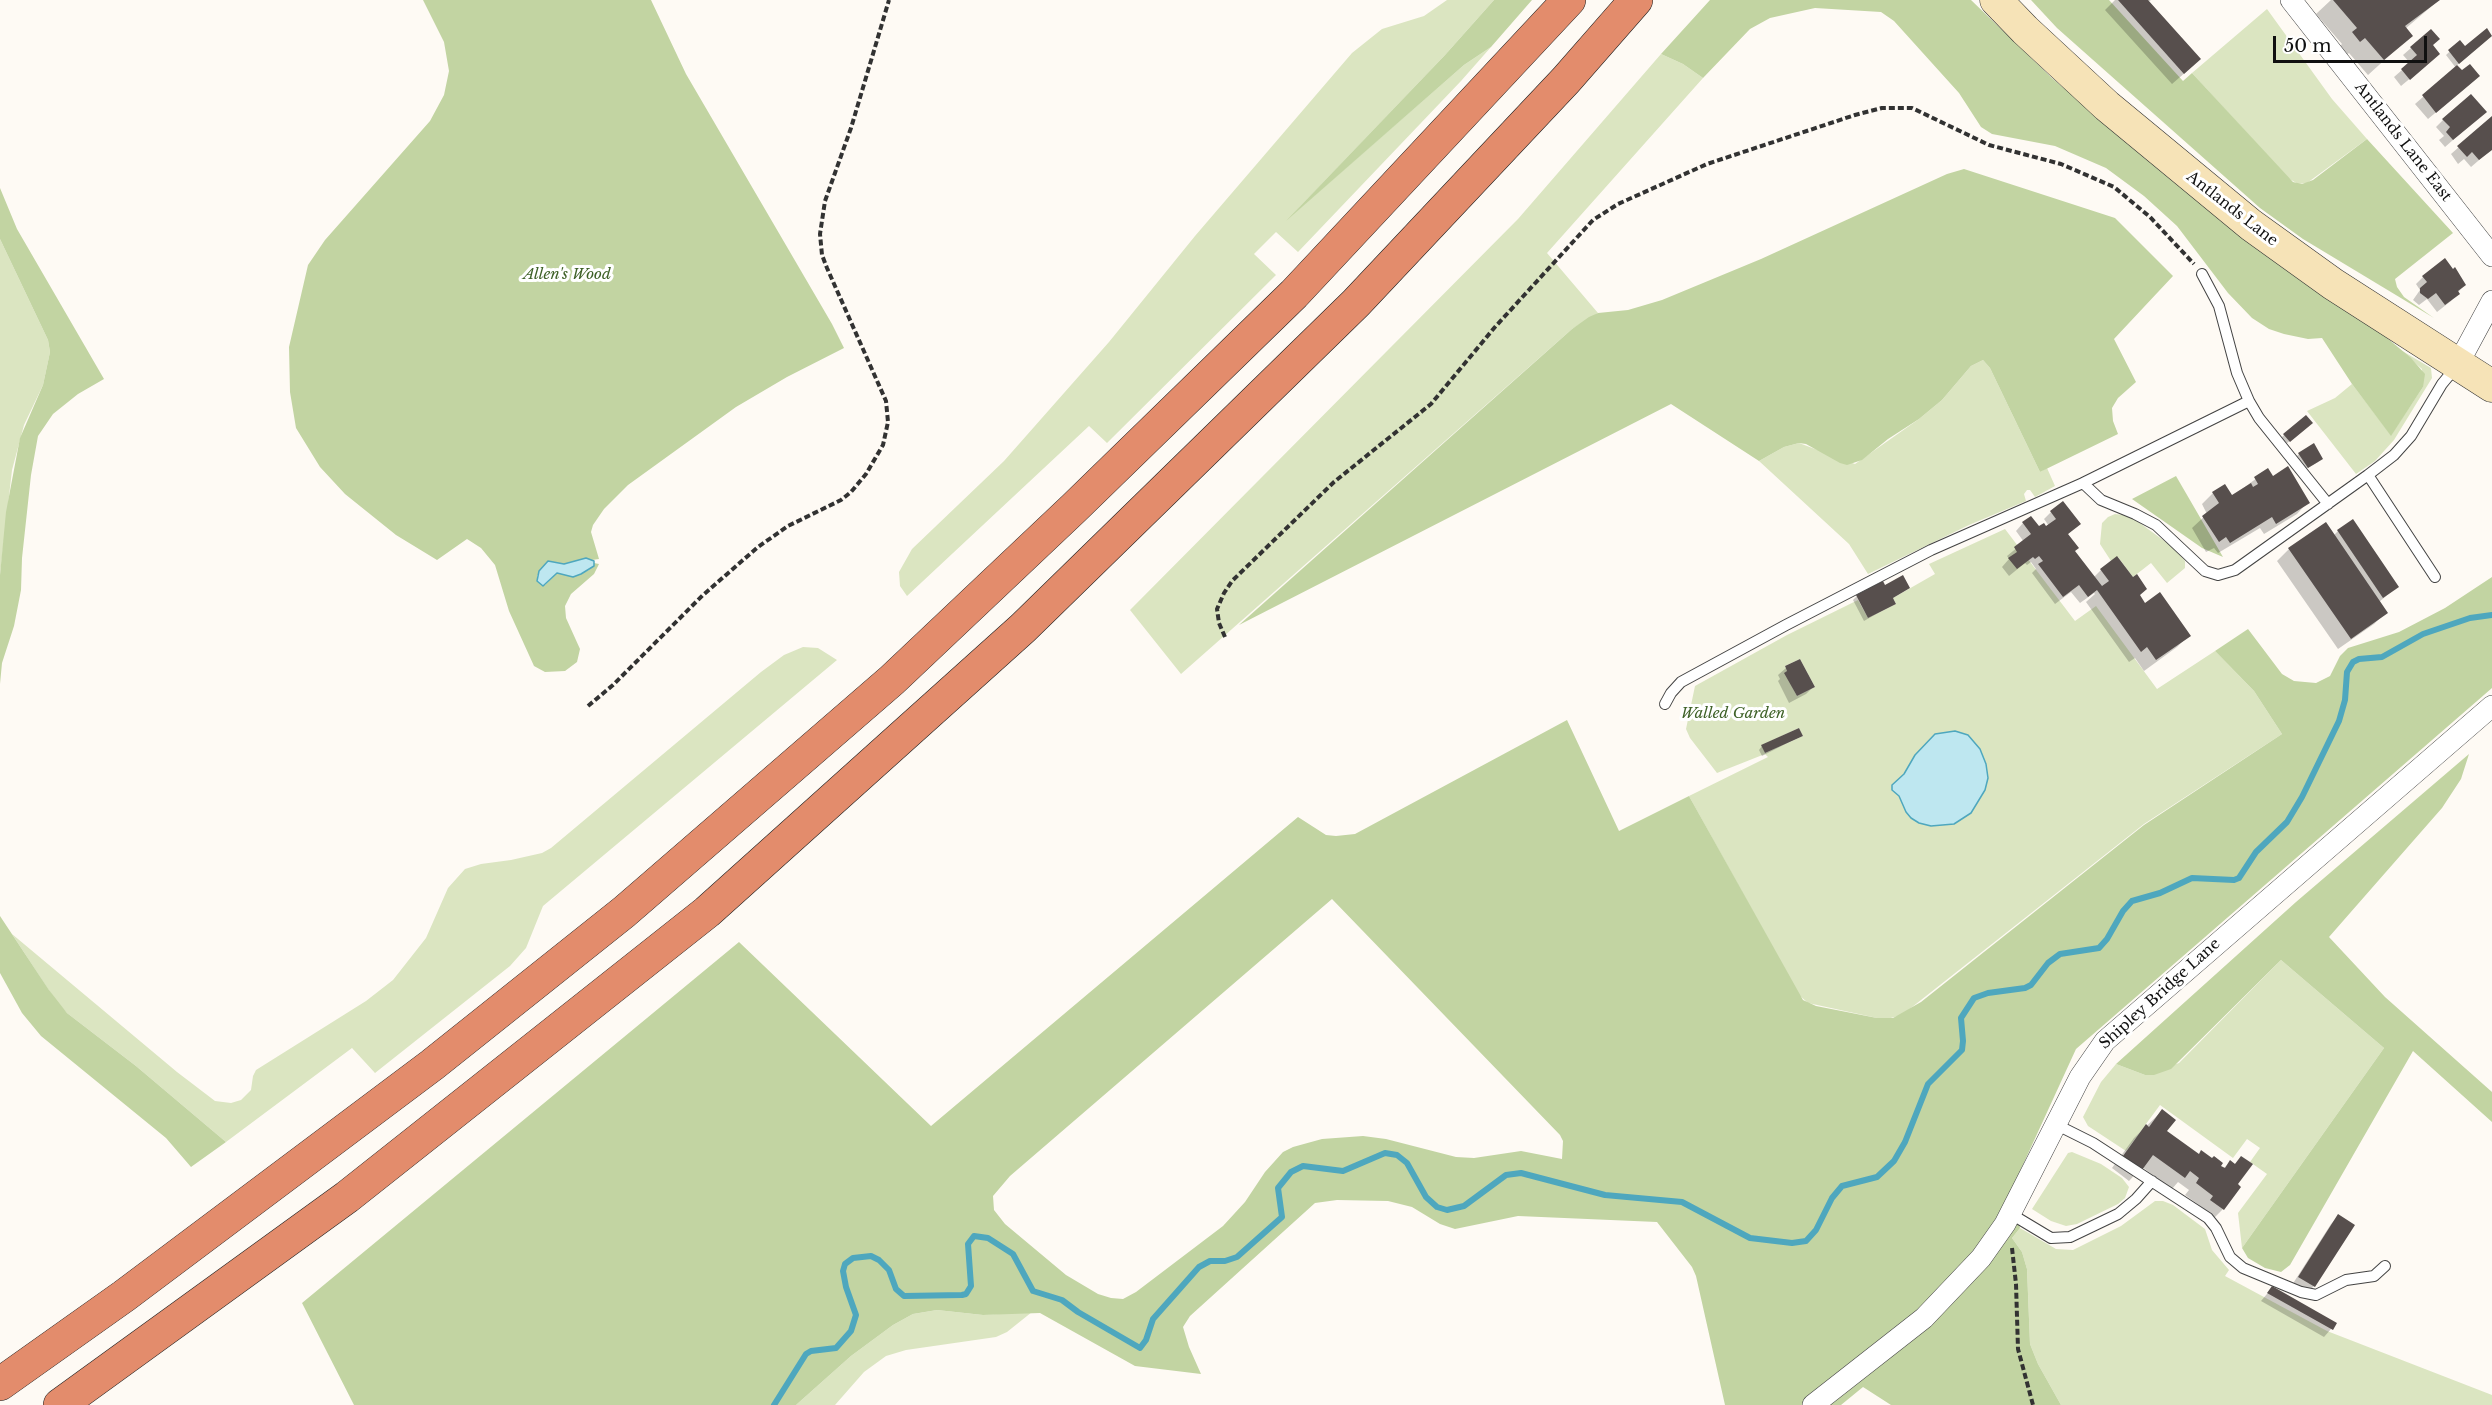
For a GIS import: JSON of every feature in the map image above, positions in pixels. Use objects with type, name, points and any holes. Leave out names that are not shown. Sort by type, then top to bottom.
[{"type":"highway","points":[[0,1383],[124,1296],[432,1065],[624,912],[892,680],[1074,508],[1294,294],[1569,0]]},
{"type":"highway","points":[[60,1405],[347,1197],[716,904],[1023,628],[1356,303],[1566,80],[1636,0]]},
{"type":"main road","name":"Antlands Lane","points":[[1996,0],[2107,106],[2242,218],[2333,284],[2492,386]]},
{"type":"street","name":"Antlands Lane East","points":[[2291,0],[2492,256]]},
{"type":"street","points":[[2458,364],[2492,301]]},
{"type":"street","name":"Shipley Bridge Lane","points":[[1813,1405],[1924,1318],[1981,1258],[2008,1219],[2087,1064],[2115,1030],[2492,706]]},
{"type":"lane","points":[[2202,274],[2218,306],[2237,373],[2249,401],[2259,418],[2328,504]]},
{"type":"lane","points":[[2083,483],[2101,500],[2156,525],[2205,571],[2218,575],[2235,570],[2394,455],[2411,436],[2442,384],[2458,364]]},
{"type":"lane","points":[[1665,704],[1674,688],[1682,682],[1794,620],[1931,550],[2083,483],[2249,401]]},
{"type":"lane","points":[[2368,476],[2435,577]]},
{"type":"lane","points":[[2057,1125],[2081,1136],[2208,1218],[2237,1265],[2301,1292],[2320,1295],[2346,1280],[2374,1276],[2385,1266]]},
{"type":"lane","points":[[2008,1219],[2051,1238],[2070,1237],[2118,1214],[2136,1199],[2152,1180]]},
{"type":"path","points":[[588,706],[613,685],[696,601],[758,547],[789,526],[835,503],[851,492],[866,474],[884,445],[888,422],[886,401],[826,268],[820,234],[828,191],[851,128],[889,0]]},
{"type":"path","points":[[1225,637],[1219,623],[1217,609],[1232,581],[1334,482],[1431,404],[1495,327],[1593,220],[1637,195],[1724,158],[1855,114],[1882,108],[1912,108],[1989,145],[2061,164],[2114,188],[2137,205],[2169,235],[2202,274]]},
{"type":"path","points":[[2008,1219],[2015,1263],[2018,1349],[2033,1405]]},
{"type":"green space","name":"Allen's Wood","points":[[423,0],[651,0],[686,74],[844,348],[787,377],[736,407],[628,485],[604,509],[593,525],[591,532],[599,559],[564,564],[548,561],[537,576],[537,581],[545,585],[557,573],[573,577],[589,570],[594,563],[599,564],[594,574],[571,594],[565,606],[566,618],[580,649],[577,662],[565,671],[545,672],[534,666],[509,611],[495,565],[481,548],[467,539],[437,560],[396,535],[345,494],[320,467],[296,428],[290,392],[289,347],[308,265],[325,240],[430,121],[444,95],[449,71],[444,42]]},
{"type":"green space","points":[[1447,0],[1494,0],[1445,55],[1293,214],[1464,65],[1491,47],[1461,81],[1298,252],[1276,232],[1254,254],[1276,275],[1107,443],[1089,426],[907,596],[900,586],[899,572],[912,549],[1004,461],[1109,342],[1195,236],[1352,53],[1382,29],[1424,16]]},
{"type":"green space","points":[[1494,0],[1532,0],[1491,47],[1464,65],[1286,221],[1445,55]]},
{"type":"green space","points":[[1710,0],[1971,0],[2053,79],[2103,121],[2368,322],[2411,358],[2425,374],[2423,387],[2391,436],[2352,384],[2322,338],[2308,339],[2284,334],[2269,329],[2252,318],[2228,293],[2177,226],[2144,196],[2106,168],[2055,146],[1992,134],[1981,127],[1959,93],[1894,21],[1881,12],[1815,8],[1770,18],[1750,29],[1703,78],[1683,64],[1661,54]]},
{"type":"green space","points":[[2031,0],[2109,0],[2183,81],[2192,73],[2293,182],[2302,184],[2313,180],[2367,139],[2453,233],[2395,279],[2404,297],[2434,318],[2303,239],[2260,208],[2057,28]]},
{"type":"green space","points":[[2267,9],[2332,99],[2367,139],[2307,183],[2298,184],[2288,178],[2192,73]]},
{"type":"green space","points":[[1661,54],[1683,64],[1703,78],[1547,253],[1598,313],[1572,329],[1181,674],[1130,610],[1518,219]]},
{"type":"green space","points":[[1964,169],[2115,218],[2173,276],[2114,339],[2136,382],[2118,398],[2112,408],[2113,421],[2118,434],[2040,472],[1990,368],[1983,360],[1971,366],[1942,400],[1919,419],[1888,439],[1862,460],[1847,465],[1806,444],[1799,443],[1784,447],[1759,461],[1671,404],[1239,625],[1572,329],[1589,317],[1598,313],[1628,310],[1662,300],[1761,259],[1947,174]]},
{"type":"green space","points":[[0,188],[17,229],[104,379],[78,394],[53,414],[38,436],[31,475],[21,590],[14,626],[2,663],[0,684],[0,575],[6,512],[20,438],[43,385],[50,352],[48,340],[0,239]]},
{"type":"green space","points":[[0,239],[48,340],[50,352],[43,385],[24,425],[12,470],[0,575]]},
{"type":"green space","points":[[2399,349],[2431,368],[2432,378],[2394,440],[2375,461],[2356,474],[2307,411],[2335,398],[2352,384],[2391,435],[2423,387],[2422,369]]},
{"type":"green space","points":[[1983,360],[1990,368],[2040,472],[2047,468],[2055,486],[2035,497],[2030,490],[2027,490],[2024,494],[2026,501],[1969,525],[1868,574],[1849,544],[1759,461],[1784,447],[1799,443],[1855,464],[1919,419],[1942,400],[1971,366]]},
{"type":"green space","points":[[2176,476],[2223,557],[2202,548],[2132,499]]},
{"type":"green space","points":[[2115,514],[2137,521],[2174,548],[2185,561],[2185,568],[2167,583],[2151,563],[2133,577],[2118,557],[2111,561],[2100,544],[2102,523]]},
{"type":"green space","name":"Walled Garden","points":[[2005,529],[2075,621],[2096,606],[2157,689],[2215,651],[2254,691],[2282,734],[2144,824],[1902,1015],[1887,1019],[1877,1018],[1808,1003],[1799,995],[1689,796],[1768,757],[1765,754],[1717,773],[1690,738],[1686,729],[1695,686],[1787,635],[1858,600],[1868,618],[1896,604],[1893,598],[1935,574],[1929,564]],"holes":[[[1800,659],[1815,687],[1797,696],[1785,673],[1787,671],[1785,666]],[[1799,728],[1803,736],[1765,753],[1762,745]]]},
{"type":"green space","points":[[2492,577],[2492,688],[2076,1049],[2010,1193],[2020,1228],[2012,1238],[2022,1252],[2027,1269],[2030,1344],[2038,1364],[2061,1405],[1891,1405],[1863,1387],[1841,1405],[1725,1405],[1696,1276],[1692,1267],[1657,1222],[1518,1216],[1455,1229],[1440,1224],[1412,1207],[1388,1201],[1337,1200],[1315,1203],[1190,1316],[1183,1327],[1201,1374],[1135,1366],[1040,1313],[983,1315],[937,1310],[913,1314],[893,1325],[851,1356],[796,1405],[354,1405],[302,1303],[739,942],[931,1126],[1298,817],[1326,835],[1355,834],[1567,720],[1619,831],[1689,796],[1803,1000],[1816,1006],[1877,1018],[1893,1018],[1921,1002],[2144,825],[2282,734],[2254,691],[2215,651],[2248,629],[2282,674],[2294,681],[2316,683],[2330,676],[2340,656],[2348,648],[2399,632],[2445,608]],"holes":[[[1332,899],[1560,1135],[1563,1141],[1562,1159],[1521,1151],[1474,1158],[1456,1157],[1386,1139],[1363,1136],[1322,1139],[1293,1147],[1283,1152],[1265,1172],[1245,1202],[1223,1226],[1136,1292],[1123,1299],[1098,1294],[1066,1275],[1005,1224],[994,1210],[993,1196],[1010,1176]]]},
{"type":"green space","points":[[803,647],[818,648],[837,660],[543,906],[526,948],[510,966],[375,1073],[352,1048],[226,1142],[136,1066],[67,1013],[56,1001],[12,934],[215,1101],[231,1103],[241,1100],[251,1090],[256,1070],[366,1001],[393,980],[426,938],[448,888],[465,869],[542,853],[551,848],[761,672],[784,655]]},
{"type":"green space","points":[[2469,754],[2461,779],[2442,808],[2329,937],[2385,997],[2492,1092],[2492,1122],[2413,1051],[2290,1265],[2281,1272],[2265,1268],[2248,1258],[2242,1248],[2384,1048],[2281,960],[2171,1069],[2154,1075],[2145,1075],[2116,1064],[2296,902]]},
{"type":"green space","points":[[0,916],[67,1013],[136,1066],[226,1142],[191,1167],[166,1138],[41,1036],[22,1013],[0,973]]},
{"type":"green space","points":[[2281,960],[2384,1048],[2242,1248],[2238,1213],[2267,1174],[2250,1162],[2260,1148],[2247,1139],[2233,1158],[2160,1105],[2126,1151],[2088,1126],[2083,1117],[2101,1082],[2116,1064],[2145,1075],[2179,1063]]},
{"type":"green space","points":[[2072,1152],[2101,1164],[2122,1178],[2129,1187],[2125,1198],[2118,1204],[2077,1224],[2066,1226],[2051,1221],[2032,1209],[2068,1153]]},
{"type":"green space","points":[[2155,1201],[2173,1205],[2205,1229],[2212,1250],[2229,1270],[2225,1276],[2327,1331],[2492,1395],[2492,1405],[2061,1405],[2038,1364],[2030,1344],[2027,1269],[2022,1252],[2012,1238],[2020,1228],[2056,1249],[2073,1250],[2121,1226]]},
{"type":"green space","points":[[937,1310],[983,1315],[1032,1312],[1007,1332],[996,1337],[906,1350],[886,1356],[864,1372],[835,1405],[796,1405],[851,1356],[893,1325],[913,1314]]},
{"type":"water","points":[[586,558],[594,561],[594,566],[581,574],[573,577],[557,573],[543,586],[537,581],[539,571],[548,561],[564,564]]},
{"type":"water","points":[[1955,731],[1968,735],[1980,749],[1988,778],[1985,790],[1971,813],[1954,824],[1931,826],[1919,823],[1906,812],[1899,796],[1892,790],[1892,785],[1904,774],[1915,755],[1935,734]]},
{"type":"building","points":[[2118,0],[2148,0],[2201,59],[2184,74]]},
{"type":"building","points":[[2333,0],[2440,0],[2405,26],[2413,36],[2384,60],[2365,38],[2360,42],[2352,32],[2357,28]]},
{"type":"building","points":[[2487,28],[2492,36],[2459,64],[2448,50],[2460,40],[2465,46]]},
{"type":"building","points":[[2431,29],[2440,39],[2433,45],[2440,54],[2410,80],[2401,69],[2417,55],[2410,47]]},
{"type":"building","points":[[2470,64],[2480,76],[2436,113],[2422,95],[2457,65],[2462,70]]},
{"type":"building","points":[[2471,94],[2487,112],[2453,140],[2446,132],[2450,127],[2442,119]]},
{"type":"building","points":[[2492,116],[2492,150],[2479,160],[2472,152],[2467,157],[2457,146]]},
{"type":"building","points":[[2445,258],[2453,269],[2455,267],[2466,285],[2458,291],[2460,294],[2445,305],[2436,293],[2428,299],[2420,293],[2420,288],[2427,282],[2422,276]]},
{"type":"building","points":[[2306,415],[2313,423],[2290,442],[2283,434]]},
{"type":"building","points":[[2314,443],[2323,459],[2308,468],[2298,453]]},
{"type":"building","points":[[2288,466],[2310,503],[2276,524],[2272,517],[2230,543],[2226,537],[2219,542],[2202,516],[2219,503],[2212,492],[2225,484],[2232,495],[2251,483],[2253,487],[2258,484],[2254,477],[2268,468],[2273,476]]},
{"type":"building","points":[[2063,501],[2081,524],[2068,534],[2079,548],[2075,551],[2102,586],[2109,581],[2100,569],[2117,556],[2133,577],[2137,574],[2147,589],[2140,595],[2145,603],[2160,592],[2191,636],[2156,660],[2147,647],[2141,652],[2097,590],[2088,597],[2079,585],[2063,597],[2038,564],[2043,561],[2039,556],[2035,559],[2033,557],[2017,569],[2008,558],[2017,552],[2014,547],[2031,534],[2022,522],[2031,516],[2039,526],[2044,523],[2046,526],[2056,519],[2050,511]]},
{"type":"building","points":[[2353,519],[2399,587],[2383,598],[2337,530]]},
{"type":"building","points":[[2326,522],[2388,613],[2351,639],[2288,548]]},
{"type":"building","points":[[1903,575],[1910,588],[1893,598],[1896,604],[1868,618],[1856,595],[1883,581],[1885,585]]},
{"type":"building","points":[[1800,659],[1815,687],[1797,696],[1784,673],[1787,671],[1785,666]]},
{"type":"building","points":[[1799,728],[1803,736],[1765,753],[1761,745]]},
{"type":"building","points":[[2162,1109],[2176,1120],[2167,1131],[2199,1154],[2201,1150],[2212,1158],[2214,1156],[2223,1163],[2221,1166],[2225,1168],[2230,1160],[2235,1164],[2241,1156],[2253,1164],[2238,1184],[2241,1187],[2224,1210],[2210,1200],[2213,1196],[2196,1183],[2199,1178],[2190,1171],[2185,1178],[2153,1155],[2142,1170],[2123,1156],[2146,1124],[2149,1127]]},
{"type":"building","points":[[2338,1214],[2355,1225],[2315,1287],[2298,1277]]},
{"type":"building","points":[[2272,1286],[2337,1323],[2333,1330],[2267,1293]]},
{"type":"waterway","points":[[774,1405],[806,1354],[811,1351],[836,1348],[851,1331],[856,1315],[843,1271],[845,1264],[853,1258],[871,1256],[879,1260],[889,1270],[896,1289],[904,1296],[962,1295],[966,1294],[971,1286],[968,1244],[974,1236],[988,1238],[1013,1254],[1033,1291],[1062,1300],[1078,1312],[1140,1348],[1146,1340],[1153,1319],[1199,1267],[1210,1261],[1225,1261],[1237,1257],[1282,1217],[1278,1188],[1291,1172],[1303,1166],[1343,1171],[1385,1153],[1397,1155],[1407,1163],[1426,1197],[1437,1207],[1447,1210],[1464,1206],[1506,1175],[1521,1173],[1605,1195],[1682,1202],[1750,1238],[1792,1243],[1806,1241],[1816,1230],[1832,1198],[1842,1186],[1877,1177],[1894,1161],[1905,1142],[1928,1084],[1962,1050],[1961,1018],[1974,998],[1988,993],[2025,988],[2031,985],[2048,963],[2060,954],[2099,948],[2132,901],[2160,893],[2192,878],[2234,880],[2239,878],[2256,852],[2287,822],[2302,797],[2339,721],[2345,700],[2347,672],[2353,662],[2359,659],[2382,657],[2423,634],[2470,618],[2492,615]]}]
